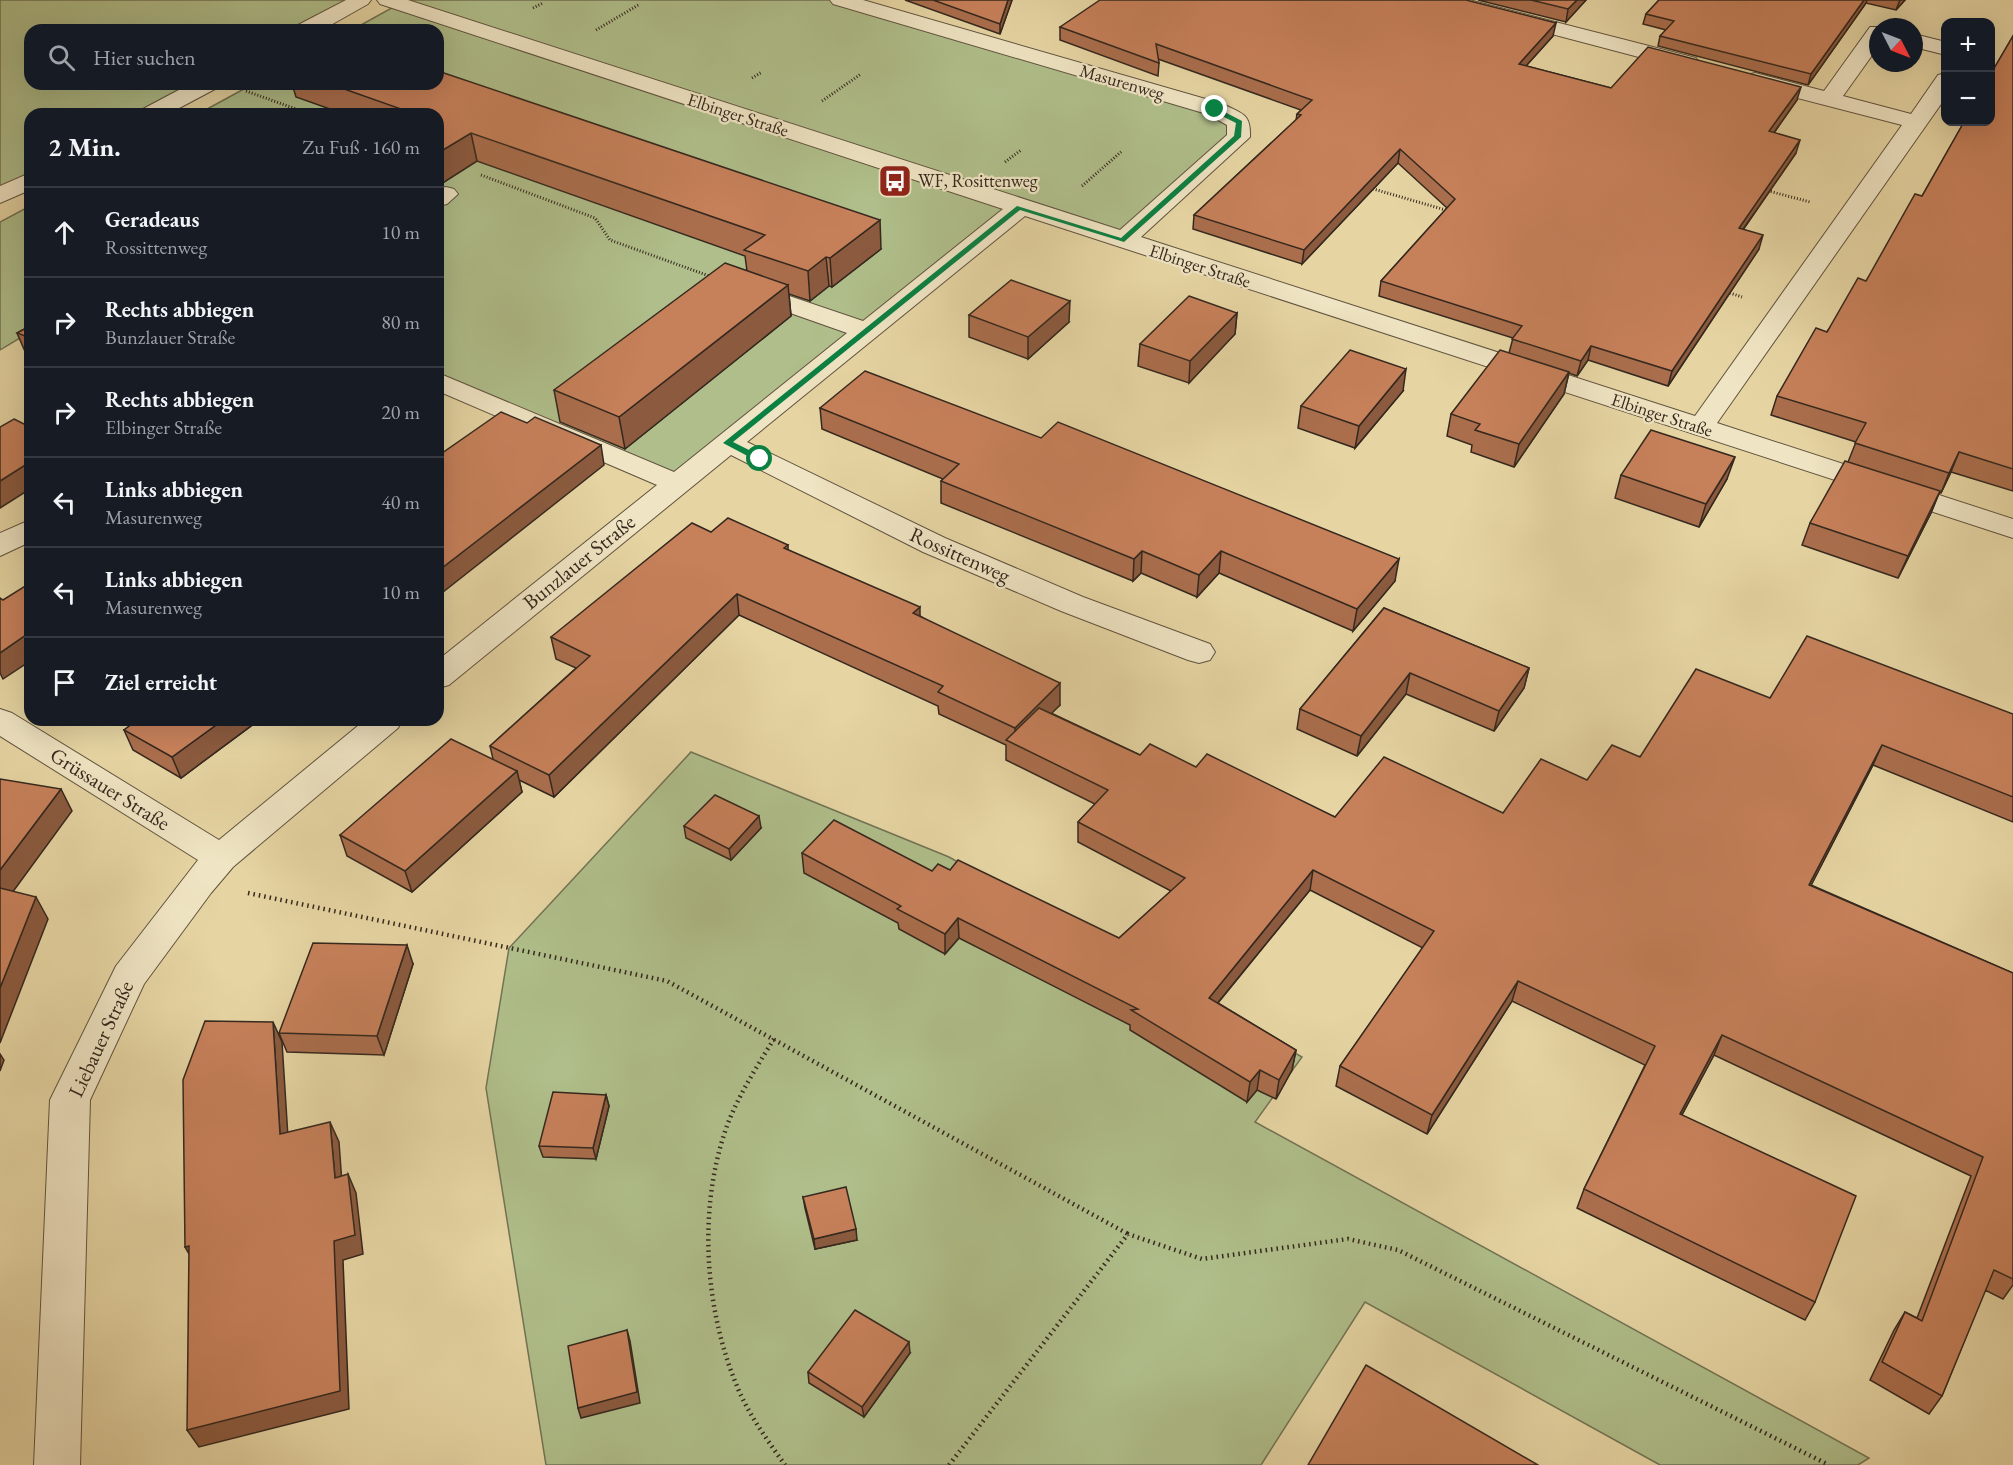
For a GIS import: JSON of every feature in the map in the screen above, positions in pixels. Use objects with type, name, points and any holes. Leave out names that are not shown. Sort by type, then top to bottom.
[{"type":"street","points":[[317,24],[361,0]]},
{"type":"street","name":"Elbinger Straße","points":[[387,0],[1019,208],[2013,529]]},
{"type":"street","name":"Masurenweg","points":[[840,0],[1215,109],[1239,122],[1238,137],[1122,241]]},
{"type":"street","points":[[1444,0],[1705,67]]},
{"type":"street","points":[[1923,43],[1941,48]]},
{"type":"street","points":[[1830,99],[1869,45]]},
{"type":"street","points":[[1739,76],[1916,122]]},
{"type":"street","points":[[1701,428],[1941,87]]},
{"type":"street","points":[[162,108],[196,90]]},
{"type":"street","points":[[0,196],[24,183]]},
{"type":"street","name":"Bunzlauer Straße","points":[[444,672],[1019,208]]},
{"type":"street","points":[[730,284],[866,331]]},
{"type":"street","points":[[444,384],[676,483]]},
{"type":"street","name":"Rossittenweg","points":[[728,443],[934,545],[1072,603],[1199,652]]},
{"type":"street","points":[[0,546],[24,532]]},
{"type":"street","name":"Grüssauer Straße","points":[[0,721],[210,870]]},
{"type":"street","name":"Liebauer Straße","points":[[57,1465],[70,1100],[129,976],[210,870],[379,726]]},
{"type":"path","points":[[243,90],[293,108]]},
{"type":"path","points":[[478,174],[595,218],[610,240],[730,284]]},
{"type":"path","points":[[1364,186],[1455,213]]},
{"type":"path","points":[[1760,189],[1851,214]]},
{"type":"path","points":[[1716,289],[1784,309]]},
{"type":"path","points":[[210,870],[667,981],[1128,1234],[1202,1259],[1348,1239],[1398,1250],[1829,1465]]},
{"type":"path","points":[[774,1039],[745,1084],[724,1136],[713,1187],[710,1235],[712,1304],[730,1371],[768,1445],[785,1465]]},
{"type":"path","points":[[949,1465],[1128,1234]]},
{"type":"green space","points":[[0,0],[361,0],[317,24],[24,24],[24,90],[196,90],[162,108],[24,108],[24,183],[0,196]]},
{"type":"green space","points":[[387,0],[840,0],[1215,109],[1238,137],[1122,241],[1019,208],[676,483],[444,384],[444,108],[209,108],[242,90],[444,90],[444,24],[363,24],[399,4]]},
{"type":"green space","points":[[24,209],[24,336],[0,350],[0,222]]},
{"type":"green space","points":[[691,752],[949,857],[1302,1057],[1255,1122],[1869,1458],[1858,1465],[1660,1465],[1365,1302],[1261,1465],[546,1465],[486,1088],[509,948]]},
{"type":"building","points":[[933,0],[1008,0],[1000,24]]},
{"type":"building","points":[[1100,0],[1466,0],[1556,23],[1519,64],[1611,88],[1648,47],[1801,87],[1769,131],[1800,140],[1739,228],[1763,235],[1672,371],[1591,346],[1581,361],[1512,339],[1522,326],[1381,281],[1455,199],[1400,149],[1304,250],[1194,215],[1301,115],[1297,114],[1312,100],[1156,44],[1159,63],[1060,27]]},
{"type":"building","points":[[1531,0],[1577,0],[1568,9]]},
{"type":"building","points":[[1659,0],[1864,0],[1811,74],[1660,36],[1674,21],[1646,14]]},
{"type":"building","points":[[2013,36],[2013,469],[1959,452],[1949,473],[1855,443],[1866,423],[1777,396],[1816,328],[1827,332],[1858,278],[1866,281],[1915,194],[1922,196],[1962,126],[1995,126],[1995,67]]},
{"type":"building","points":[[444,73],[880,220],[830,258],[826,257],[808,271],[744,250],[765,235],[471,133],[444,149],[444,108],[398,108],[347,90],[444,90]]},
{"type":"building","points":[[725,263],[788,285],[619,417],[554,390]]},
{"type":"building","points":[[1011,280],[1070,301],[1028,337],[969,315]]},
{"type":"building","points":[[1189,296],[1237,313],[1190,361],[1140,344]]},
{"type":"building","points":[[24,329],[24,336],[17,333]]},
{"type":"building","points":[[1350,350],[1406,369],[1359,426],[1301,406]]},
{"type":"building","points":[[1500,350],[1569,372],[1519,444],[1475,430],[1480,424],[1451,414]]},
{"type":"building","points":[[865,371],[1041,438],[1058,422],[1399,559],[1357,609],[1221,551],[1199,575],[1142,551],[1134,559],[941,481],[959,464],[820,408]]},
{"type":"building","points":[[501,412],[527,423],[535,417],[601,445],[444,566],[444,452]]},
{"type":"building","points":[[14,419],[24,424],[24,466],[0,481],[0,427]]},
{"type":"building","points":[[1651,430],[1735,457],[1706,504],[1621,475]]},
{"type":"building","points":[[1845,461],[1940,491],[1908,556],[1810,523]]},
{"type":"building","points":[[728,518],[788,545],[784,548],[920,607],[913,613],[1060,683],[1015,728],[938,692],[943,686],[737,594],[549,775],[490,746],[590,656],[551,637],[692,523],[711,532]]},
{"type":"building","points":[[24,587],[24,636],[0,653],[0,598],[3,600]]},
{"type":"building","points":[[1384,608],[1529,668],[1499,711],[1410,673],[1361,736],[1300,709]]},
{"type":"building","points":[[1807,636],[2013,714],[2013,797],[1882,745],[1809,885],[2013,973],[2013,1279],[1994,1270],[1942,1396],[1882,1362],[1905,1312],[1922,1321],[1983,1157],[1722,1035],[1680,1114],[1856,1196],[1815,1302],[1584,1189],[1655,1046],[1518,981],[1432,1115],[1340,1066],[1434,931],[1313,870],[1209,998],[1296,1050],[1279,1080],[1260,1070],[1250,1082],[1131,1010],[1138,1009],[958,918],[945,934],[897,909],[901,906],[802,853],[834,820],[932,871],[938,864],[950,870],[958,860],[1119,938],[1185,878],[1078,822],[1108,790],[1006,740],[1039,708],[1140,755],[1150,744],[1196,767],[1207,754],[1335,817],[1384,757],[1503,813],[1541,759],[1587,780],[1612,745],[1640,757],[1696,669],[1770,698]]},
{"type":"building","points":[[129,726],[215,726],[172,757],[124,730]]},
{"type":"building","points":[[451,739],[517,771],[405,871],[340,835]]},
{"type":"building","points":[[0,779],[61,789],[0,870]]},
{"type":"building","points":[[715,795],[759,816],[729,849],[684,826]]},
{"type":"building","points":[[0,888],[36,897],[0,988]]},
{"type":"building","points":[[313,943],[407,945],[377,1036],[279,1033]]},
{"type":"building","points":[[205,1021],[273,1022],[280,1134],[330,1122],[335,1178],[348,1174],[355,1235],[334,1241],[340,1391],[187,1430],[189,1246],[185,1247],[183,1080]]},
{"type":"building","points":[[553,1092],[606,1095],[593,1148],[539,1146]]},
{"type":"building","points":[[846,1187],[856,1229],[814,1239],[803,1197]]},
{"type":"building","points":[[855,1310],[909,1342],[862,1407],[808,1372]]},
{"type":"building","points":[[627,1330],[637,1392],[578,1408],[568,1346]]},
{"type":"building","points":[[1366,1365],[1538,1465],[1308,1465]]},
{"type":"place","name":"WF, Rosittenweg","points":[[895,181]]},
{"type":"route","points":[[760,459],[728,443],[1019,208],[1122,241],[1238,137],[1239,122],[1215,109]]}]
